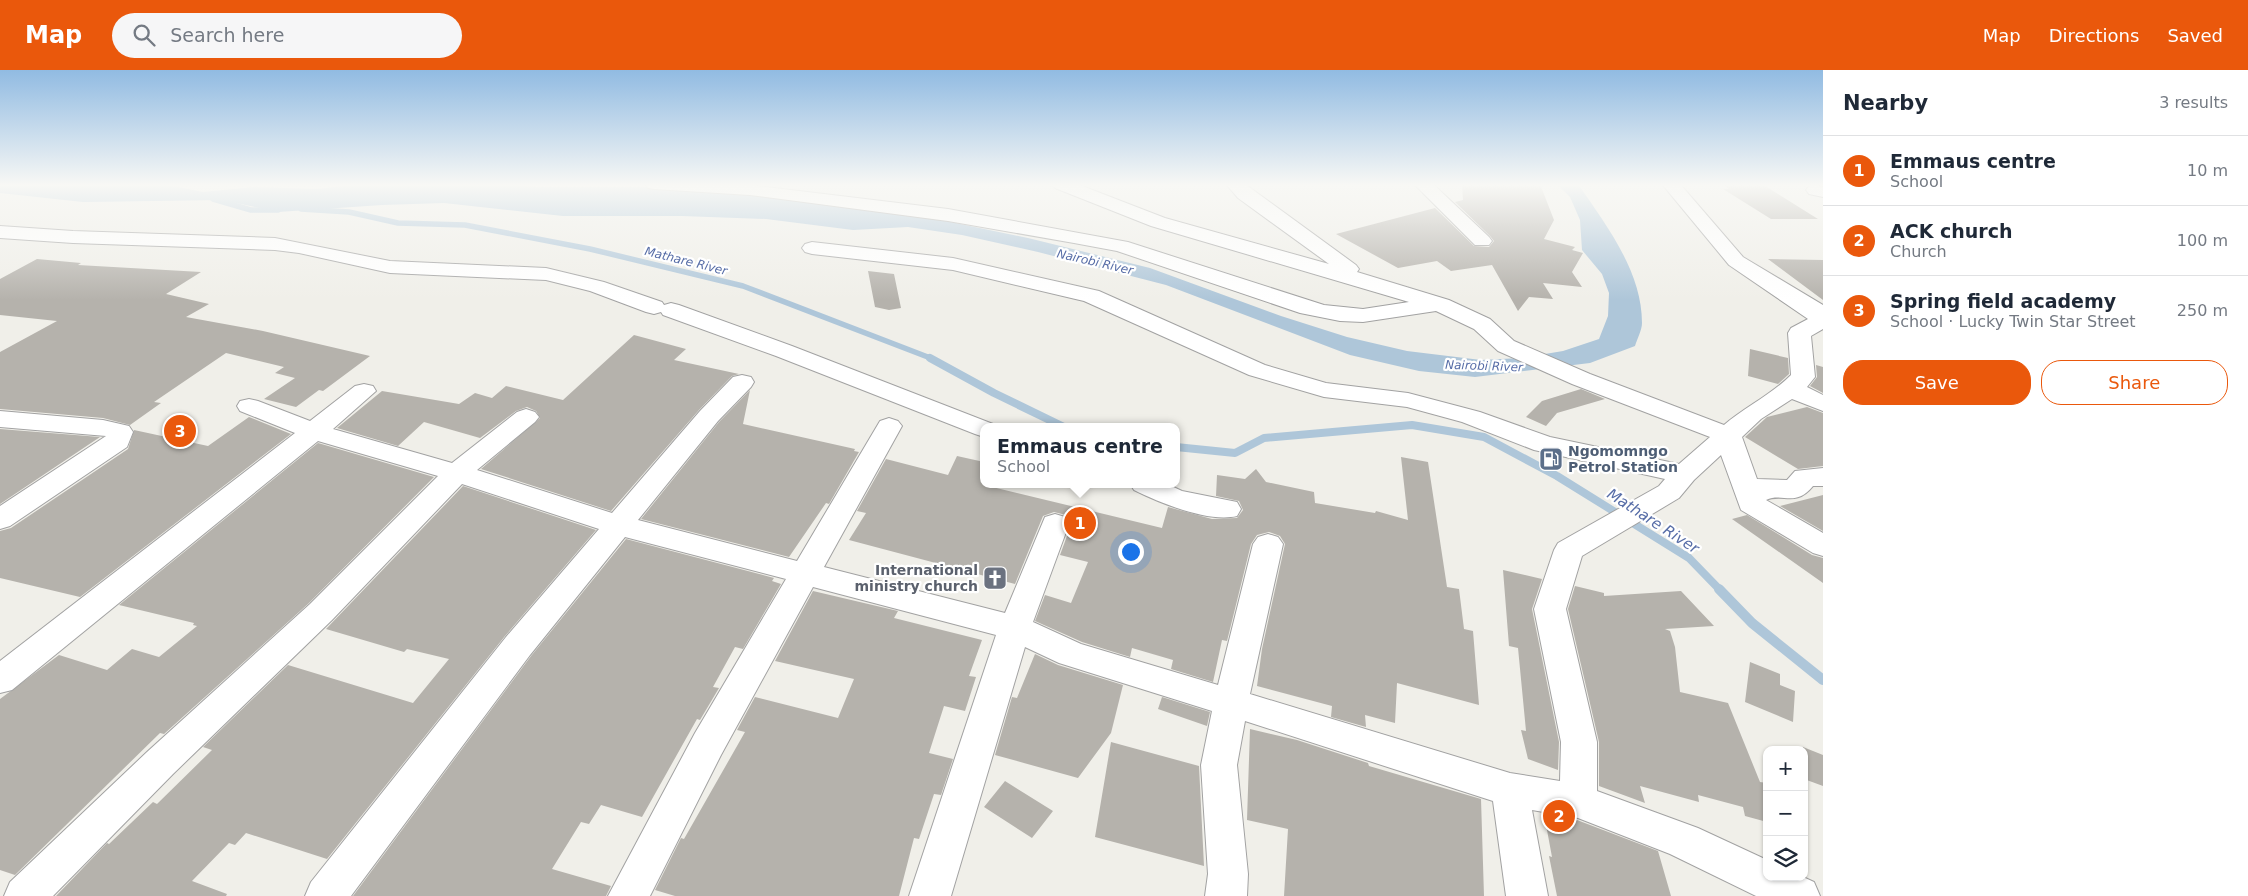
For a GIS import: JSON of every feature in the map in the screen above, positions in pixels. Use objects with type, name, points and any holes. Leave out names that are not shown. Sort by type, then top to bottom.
[{"type":"street","points":[[997,223],[1121,246],[1308,308],[1338,315],[1370,315],[1410,307],[1440,305]]},
{"type":"street","points":[[1160,223],[1366,281],[1440,305],[1482,324],[1506,346],[1580,379],[1728,435]]},
{"type":"street","points":[[1284,223],[1366,281]]},
{"type":"street","points":[[1463,223],[1482,241]]},
{"type":"street","points":[[1578,801],[1579,742],[1550,609],[1569,550],[1677,483],[1752,414],[1791,389],[1803,377],[1799,333],[1822,321],[1817,311],[1736,261],[1704,223]]},
{"type":"street","points":[[0,232],[73,237],[275,244],[299,246],[390,267],[546,274],[597,286],[663,308],[784,351],[980,427]]},
{"type":"street","points":[[812,248],[953,264],[1091,296],[1170,329],[1257,370],[1324,390],[1408,400],[1471,417],[1543,444],[1677,483]]},
{"type":"street","points":[[326,896],[518,646],[709,416],[742,382]]},
{"type":"street","points":[[1791,389],[1823,404]]},
{"type":"street","points":[[0,680],[364,391]]},
{"type":"street","points":[[249,406],[313,431],[457,473],[618,525],[1015,628],[1072,654],[1153,677],[1510,790],[1578,801],[1684,841],[1799,896]]},
{"type":"street","points":[[26,896],[160,763],[321,612],[457,473],[526,417]]},
{"type":"street","points":[[0,419],[103,428],[120,432],[118,442],[0,519]]},
{"type":"street","points":[[629,896],[708,744],[889,426]]},
{"type":"street","points":[[1728,435],[1751,503],[1823,546]]},
{"type":"street","points":[[1751,503],[1756,488],[1796,489],[1805,477],[1823,477]]},
{"type":"street","points":[[1152,488],[1175,499],[1227,509]]},
{"type":"street","points":[[930,896],[1015,628],[1055,524]]},
{"type":"street","points":[[1226,896],[1228,874],[1219,765],[1231,703],[1268,544]]},
{"type":"street","points":[[1510,790],[1527,896]]},
{"type":"water","name":"Nairobi River","points":[[794,223],[954,223],[1028,238],[1150,268],[1281,316],[1347,337],[1407,351],[1481,360],[1521,358],[1563,351],[1599,339],[1608,316],[1609,293],[1602,274],[1582,250],[1580,223],[1605,223],[1620,249],[1636,285],[1642,326],[1635,346],[1590,363],[1475,377],[1419,371],[1350,355],[1166,285],[1038,252],[962,235],[908,227],[853,230]]},
{"type":"building","points":[[1380,223],[1450,223],[1474,246],[1489,247],[1494,241],[1476,223],[1553,223],[1544,239],[1575,247],[1572,250],[1583,253],[1572,272],[1582,287],[1543,283],[1553,299],[1529,297],[1518,311],[1492,265],[1451,271],[1437,261],[1398,268],[1336,234]]},
{"type":"building","points":[[37,259],[81,263],[78,265],[201,272],[166,294],[209,304],[186,317],[263,331],[370,356],[323,391],[319,390],[296,407],[264,399],[295,378],[275,373],[284,367],[226,353],[154,402],[161,403],[130,425],[103,418],[0,409],[0,352],[57,321],[0,315],[0,279]]},
{"type":"building","points":[[1768,259],[1823,260],[1823,300]]},
{"type":"building","points":[[868,271],[894,274],[901,308],[889,310],[875,307]]},
{"type":"building","points":[[634,335],[686,349],[674,360],[739,374],[732,376],[699,410],[611,511],[481,469],[540,418],[536,411],[527,407],[516,411],[480,438],[424,422],[398,446],[337,428],[382,391],[459,404],[475,393],[492,398],[506,386],[563,400]]},
{"type":"building","points":[[1750,349],[1788,358],[1789,374],[1778,384],[1748,376]]},
{"type":"building","points":[[1816,365],[1823,367],[1823,393],[1810,386],[1817,377]]},
{"type":"building","points":[[1581,389],[1605,399],[1557,413],[1546,426],[1526,417],[1542,401]]},
{"type":"building","points":[[750,390],[743,424],[855,449],[854,451],[859,452],[829,504],[826,503],[789,557],[641,519],[719,422]]},
{"type":"building","points":[[1807,407],[1823,413],[1823,466],[1798,469],[1745,437],[1767,417]]},
{"type":"building","points":[[249,417],[291,434],[80,597],[0,578],[0,531],[11,528],[128,449],[134,430],[208,446]]},
{"type":"building","points":[[0,429],[100,437],[0,504]]},
{"type":"building","points":[[318,443],[434,477],[309,603],[164,734],[160,733],[15,875],[0,870],[0,699],[59,655],[107,670],[132,649],[159,657],[197,626],[193,625],[194,623],[119,605]]},
{"type":"building","points":[[957,456],[980,461],[980,488],[996,488],[1162,528],[1168,507],[1212,519],[1237,518],[1243,510],[1239,501],[1216,496],[1217,475],[1245,479],[1256,469],[1266,482],[1314,492],[1315,503],[1375,513],[1376,511],[1408,520],[1401,457],[1428,462],[1447,587],[1459,589],[1464,629],[1473,631],[1479,705],[1397,683],[1395,723],[1365,715],[1366,727],[1331,717],[1332,706],[1257,686],[1262,649],[1285,544],[1280,536],[1269,532],[1257,535],[1251,544],[1227,641],[1222,640],[1213,682],[1171,669],[1173,660],[1132,648],[1130,657],[1082,642],[1035,621],[1045,595],[1071,603],[1088,562],[1060,555],[1071,525],[1066,515],[1054,512],[1043,516],[1015,584],[849,540],[866,513],[857,511],[886,459],[948,475]]},
{"type":"building","points":[[463,486],[596,530],[505,636],[327,859],[246,833],[235,845],[229,843],[192,881],[227,894],[226,896],[56,896],[107,843],[109,844],[153,802],[157,804],[212,750],[203,747],[288,665],[413,703],[449,659],[407,649],[404,652],[326,629]]},
{"type":"building","points":[[1823,495],[1823,531],[1780,506]]},
{"type":"building","points":[[1747,515],[1812,555],[1823,558],[1823,583],[1732,519]]},
{"type":"building","points":[[626,539],[774,578],[772,581],[781,584],[743,649],[735,647],[713,687],[719,688],[700,720],[697,719],[642,817],[601,805],[589,824],[581,822],[552,869],[611,886],[606,896],[353,896],[531,656]]},
{"type":"building","points":[[1503,570],[1542,579],[1532,609],[1559,742],[1558,770],[1528,759],[1521,730],[1526,731],[1518,648],[1509,646]]},
{"type":"building","points":[[1575,586],[1604,593],[1604,596],[1681,591],[1714,626],[1665,629],[1670,631],[1675,647],[1680,692],[1728,703],[1760,782],[1763,782],[1763,821],[1745,816],[1743,807],[1698,795],[1699,802],[1640,786],[1645,803],[1599,786],[1599,742],[1568,609]]},
{"type":"building","points":[[813,591],[898,611],[894,618],[982,640],[969,676],[976,677],[965,711],[944,706],[929,753],[953,759],[941,795],[934,794],[919,839],[914,838],[899,896],[675,896],[655,890],[681,838],[684,839],[745,732],[737,730],[755,697],[838,718],[854,679],[775,661]]},
{"type":"building","points":[[1035,654],[1058,665],[1123,685],[1111,733],[1078,778],[995,755],[1012,697],[1017,698]]},
{"type":"building","points":[[1750,662],[1780,674],[1780,685],[1795,691],[1793,722],[1745,702]]},
{"type":"building","points":[[1162,697],[1210,712],[1207,726],[1158,709]]},
{"type":"building","points":[[1250,729],[1297,740],[1368,763],[1369,766],[1481,799],[1484,896],[1284,896],[1288,829],[1247,820]]},
{"type":"building","points":[[1111,742],[1199,766],[1204,866],[1095,837]]},
{"type":"building","points":[[1808,749],[1823,755],[1823,786],[1808,780]]},
{"type":"building","points":[[1005,781],[1053,811],[1032,838],[984,807]]},
{"type":"building","points":[[1544,814],[1577,820],[1658,851],[1671,896],[1557,896],[1549,856],[1552,857]]},
{"type":"waterway","name":"Mathare River","points":[[396,223],[465,225],[590,249],[743,286],[933,359]]},
{"type":"waterway","name":"Mathare River","points":[[930,358],[994,393],[1056,423]]},
{"type":"waterway","name":"Mathare River","points":[[1180,447],[1235,453],[1264,438],[1412,425],[1484,437],[1557,476],[1689,558],[1720,590]]},
{"type":"waterway","name":"Mathare River","points":[[1719,589],[1752,623],[1823,680]]},
{"type":"place","name":"Spring field academy","points":[[180,431]]},
{"type":"place","name":"Ngomomngo Petrol Station","points":[[1551,459]]},
{"type":"place","name":"Emmaus centre","points":[[1080,523]]},
{"type":"place","name":"International ministry church","points":[[995,578]]},
{"type":"place","name":"ACK church","points":[[1559,816]]}]
